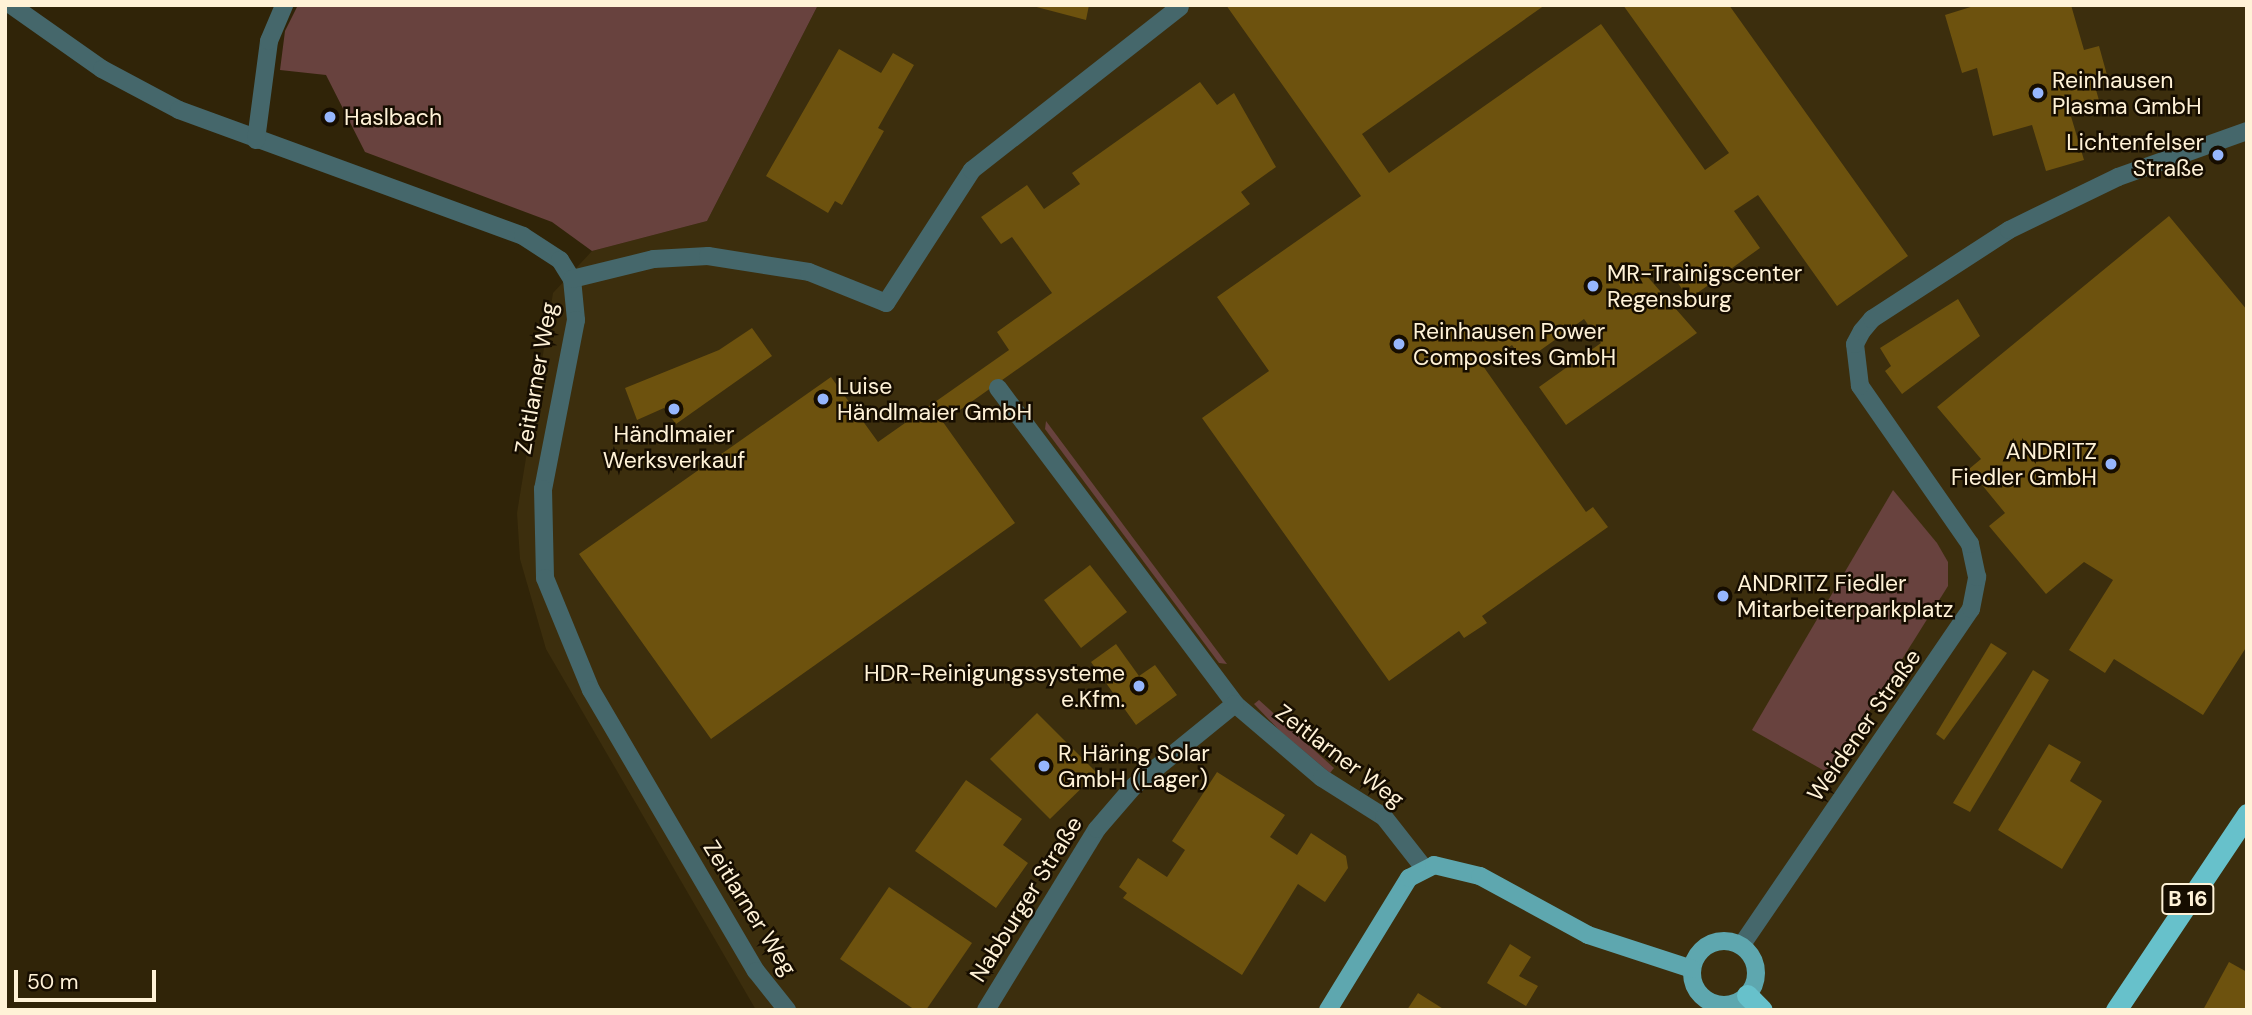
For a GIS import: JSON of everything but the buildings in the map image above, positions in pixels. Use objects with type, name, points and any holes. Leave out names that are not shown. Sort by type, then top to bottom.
[{"type":"highway","name":"B 16","points":[[2116,1010],[2247,814]]},
{"type":"highway","name":"B 16","points":[[2110,1010],[2131,986]]},
{"type":"main road","points":[[1328,1010],[1409,878],[1424,868],[1447,866],[1480,876],[1588,935],[1692,969]]},
{"type":"main road","points":[[1723,940],[1741,946],[1756,971],[1755,1003],[1727,1006],[1708,1002],[1695,988],[1692,969],[1706,946],[1723,940]]},
{"type":"street","name":"Zeitlarner Weg","points":[[10,5],[102,69],[179,110],[523,236],[559,260],[572,279],[576,320],[543,489],[545,578],[591,690],[756,971],[787,1010]]},
{"type":"street","points":[[256,140],[269,41],[284,5]]},
{"type":"street","points":[[572,279],[654,259],[708,256],[809,272],[886,303],[972,170],[1180,7]]},
{"type":"street","name":"Weidener Straße","points":[[1741,946],[1971,609],[1977,577],[1956,519],[1860,386],[1855,344],[1872,318],[2009,230],[2118,177],[2247,131]]},
{"type":"street","name":"Zeitlarner Weg","points":[[998,388],[1235,704],[1322,779],[1384,817],[1424,868]]},
{"type":"street","name":"Nabburger Straße","points":[[986,1010],[1097,829],[1135,786],[1235,704]]},
{"type":"shaded area","points":[[298,5],[818,5],[707,221],[592,251],[552,222],[365,152],[326,75],[280,70],[285,31]]},
{"type":"shaded area","points":[[818,5],[2247,5],[2247,1010],[756,1010],[546,649],[520,559],[517,513],[553,293],[592,251],[707,221]]},
{"type":"shaded area","points":[[1046,421],[1227,664],[1219,663],[1045,429]]},
{"type":"shaded area","points":[[1893,490],[1937,543],[1948,562],[1948,586],[1830,774],[1752,730]]},
{"type":"shaded area","points":[[1259,700],[1334,768],[1330,773],[1280,731],[1254,704]]},
{"type":"place","name":"Reinhausen Plasma GmbH","points":[[2038,93]]},
{"type":"place","name":"Haslbach","points":[[330,117]]},
{"type":"place","name":"Lichtenfelser Straße","points":[[2218,155]]},
{"type":"place","name":"MR-Trainigscenter Regensburg","points":[[1593,286]]},
{"type":"place","name":"Reinhausen Power Composites GmbH","points":[[1399,344]]},
{"type":"place","name":"Luise Händlmaier GmbH","points":[[823,399]]},
{"type":"place","name":"Händlmaier Werksverkauf","points":[[674,409]]},
{"type":"place","name":"ANDRITZ Fiedler GmbH","points":[[2111,464]]},
{"type":"place","name":"ANDRITZ Fiedler Mitarbeiterparkplatz","points":[[1723,596]]},
{"type":"place","name":"HDR-Reinigungssysteme e.Kfm.","points":[[1139,686]]},
{"type":"place","name":"R. Häring Solar GmbH (Lager)","points":[[1044,766]]}]
